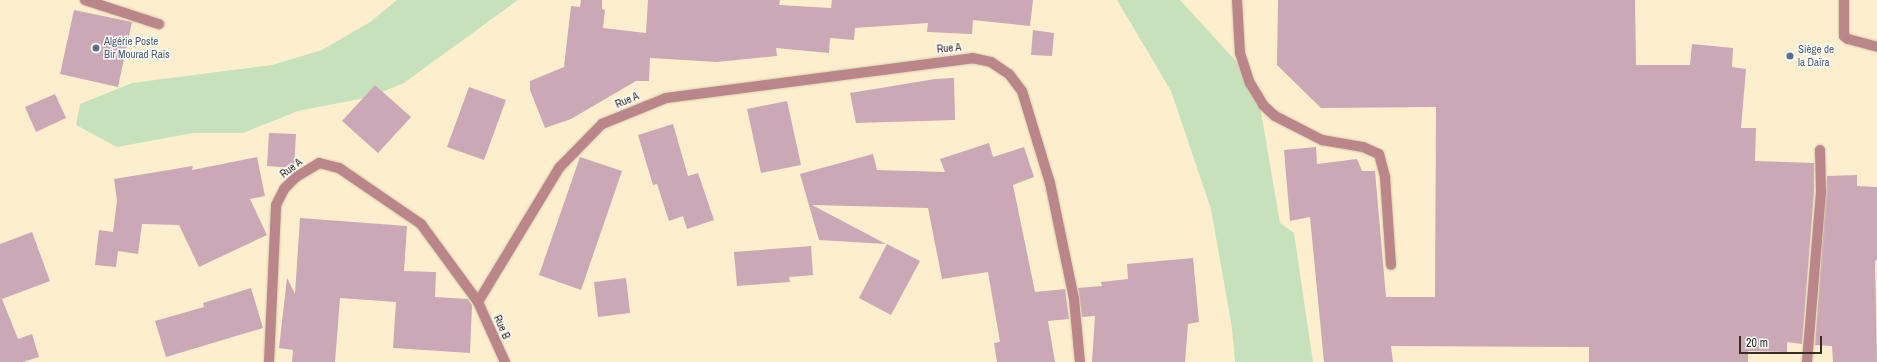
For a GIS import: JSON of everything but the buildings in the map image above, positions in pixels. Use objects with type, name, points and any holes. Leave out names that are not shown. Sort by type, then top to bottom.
[{"type":"street","points":[[85,0],[159,24]]},
{"type":"street","points":[[1236,0],[1240,53],[1250,83],[1263,106],[1275,116],[1322,140],[1363,147],[1379,154],[1385,177],[1391,265]]},
{"type":"street","points":[[1844,0],[1844,36],[1848,39],[1877,47]]},
{"type":"street","name":"Rue A","points":[[269,362],[276,205],[284,189],[292,181],[319,163],[339,168],[421,224],[478,302],[559,168],[602,124],[666,98],[972,58],[991,62],[1008,74],[1022,91],[1050,183],[1074,300],[1080,362]]},
{"type":"street","points":[[1807,362],[1821,193],[1820,150]]},
{"type":"street","name":"Rue B","points":[[478,302],[505,362]]},
{"type":"green space","points":[[397,0],[518,0],[404,83],[370,97],[298,111],[243,133],[193,133],[117,147],[76,125],[80,104],[132,83],[272,65],[322,50],[370,22]]},
{"type":"green space","points":[[1117,0],[1180,0],[1256,83],[1280,223],[1294,233],[1313,362],[1235,362],[1232,328],[1211,209],[1171,91]]},
{"type":"place","name":"Algérie Poste Bir Mourad Raïs","points":[[96,48]]},
{"type":"place","name":"Siège de la Daïra","points":[[1790,56]]}]
